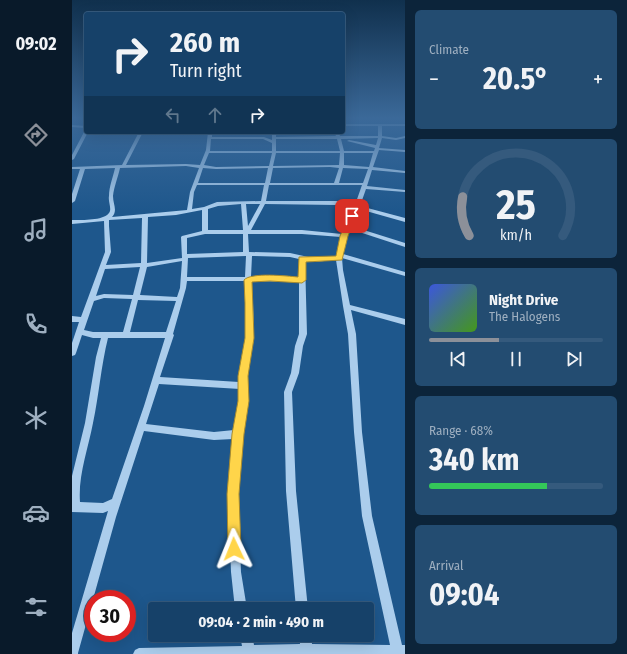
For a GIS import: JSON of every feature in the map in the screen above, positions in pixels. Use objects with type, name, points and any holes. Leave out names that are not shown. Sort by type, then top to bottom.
[{"type":"street","points":[[72,353],[91,298],[104,267],[108,252],[105,233],[107,218],[112,214],[113,209],[111,194],[121,167],[131,150]]},
{"type":"street","points":[[349,152],[355,150]]},
{"type":"street","points":[[189,211],[195,184],[207,152],[349,152],[359,150]]},
{"type":"street","points":[[140,654],[401,651],[367,516],[359,439],[352,334],[346,306],[339,257],[344,236],[357,207],[363,185],[376,150]]},
{"type":"street","points":[[246,232],[263,202],[274,152]]},
{"type":"street","points":[[336,183],[342,167],[343,152]]},
{"type":"street","points":[[72,159],[74,153]]},
{"type":"street","points":[[72,168],[186,165],[342,167],[370,168],[405,172]]},
{"type":"street","points":[[72,201],[83,168]]},
{"type":"street","points":[[195,184],[228,185],[336,183],[405,191]]},
{"type":"street","points":[[72,222],[189,211],[217,204],[243,202],[332,202],[405,220]]},
{"type":"street","points":[[241,602],[236,572],[233,494],[238,434],[244,401],[242,386],[243,376],[250,338],[250,303],[243,202]]},
{"type":"street","points":[[243,210],[252,202]]},
{"type":"street","points":[[205,208],[205,232]]},
{"type":"street","points":[[126,335],[144,265],[145,215]]},
{"type":"street","points":[[348,227],[405,245]]},
{"type":"street","points":[[72,653],[111,517],[170,335],[185,279],[184,237],[205,232],[302,232],[344,236]]},
{"type":"street","points":[[104,267],[144,265],[185,258],[247,254],[290,256],[313,260],[339,257],[405,274]]},
{"type":"street","points":[[301,602],[291,491],[288,392],[296,367],[303,334],[302,258]]},
{"type":"street","points":[[185,279],[248,280],[270,278],[302,280]]},
{"type":"street","points":[[91,298],[104,296],[179,299]]},
{"type":"street","points":[[346,306],[405,322]]},
{"type":"street","points":[[72,319],[83,320]]},
{"type":"street","points":[[80,331],[86,334],[105,335],[170,335]]},
{"type":"street","points":[[105,335],[96,373],[90,421],[73,495],[74,507],[103,508],[116,502]]},
{"type":"street","points":[[155,380],[242,386]]},
{"type":"street","points":[[141,427],[214,436],[238,434]]},
{"type":"street","points":[[103,508],[111,517]]},
{"type":"street","points":[[247,642],[249,652]]},
{"type":"street","points":[[305,642],[306,652]]},
{"type":"route","points":[[234,549],[233,494],[238,434],[244,401],[242,381],[250,338],[250,303],[248,280],[270,278],[302,280],[302,258],[308,260],[339,258],[344,236],[352,216]]}]
